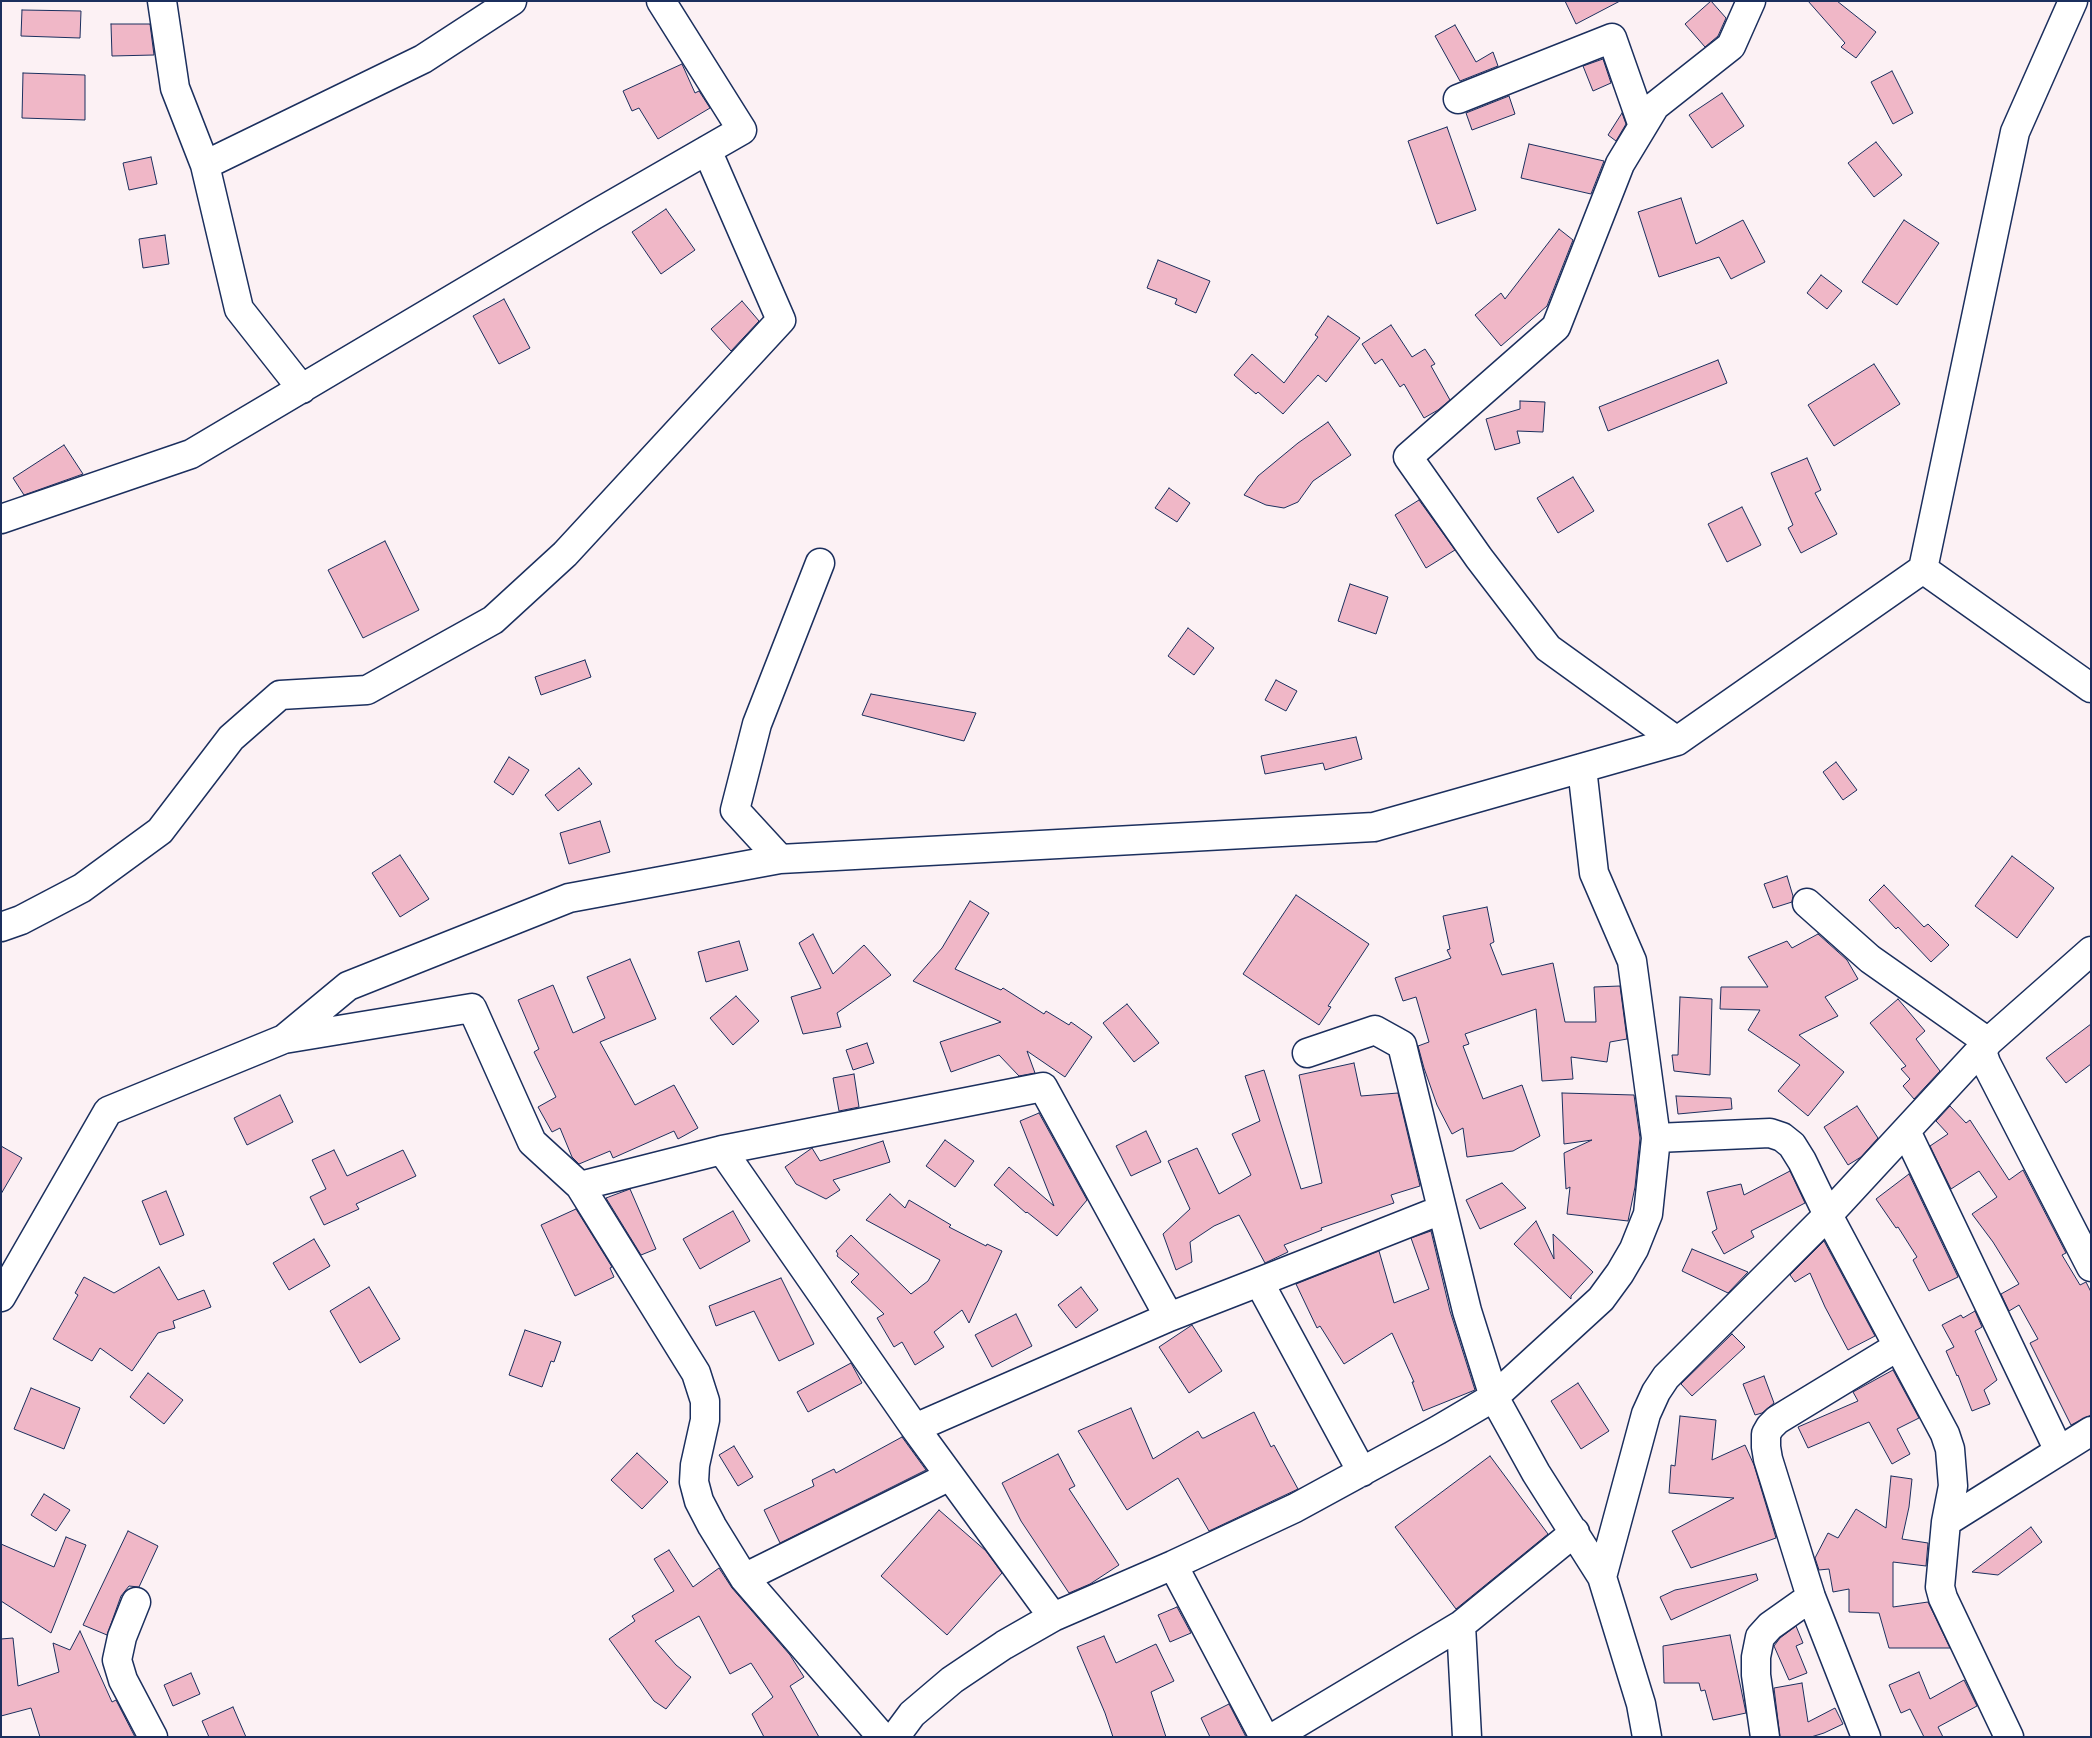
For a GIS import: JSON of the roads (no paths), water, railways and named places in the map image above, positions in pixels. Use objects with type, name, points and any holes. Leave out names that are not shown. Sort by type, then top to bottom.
[{"type":"street","points":[[162,1],[174,88],[205,165],[239,309],[302,389]]},
{"type":"street","points":[[205,165],[423,59],[512,1]]},
{"type":"street","points":[[1,519],[191,454],[742,130],[661,1]]},
{"type":"street","points":[[1677,741],[1548,648],[1479,558],[1408,457],[1556,327],[1620,164],[1655,106],[1731,46],[1751,1]]},
{"type":"street","points":[[284,1039],[348,986],[569,898],[780,859],[1374,827],[1677,741],[1923,569],[2015,132],[2073,1]]},
{"type":"street","points":[[1458,99],[1612,38],[1643,126]]},
{"type":"street","points":[[1,927],[21,920],[82,888],[160,831],[231,738],[280,694],[367,690],[493,620],[565,554],[781,320],[707,150]]},
{"type":"street","points":[[780,859],[735,810],[757,724],[820,563]]},
{"type":"street","points":[[1923,569],[2091,688]]},
{"type":"street","points":[[896,1737],[912,1714],[952,1680],[1004,1645],[1053,1617],[1295,1508],[1438,1430],[1494,1397],[1600,1299],[1620,1273],[1634,1249],[1648,1214],[1656,1138],[1632,961],[1594,873],[1582,768]]},
{"type":"street","points":[[1807,903],[1870,959],[1988,1042]]},
{"type":"street","points":[[1602,1577],[1646,1414],[1656,1392],[1666,1377],[1828,1215],[1988,1042],[2091,951]]},
{"type":"street","points":[[1,1297],[108,1111],[284,1039],[472,1008],[532,1142],[580,1186],[696,1373],[705,1401],[705,1420],[695,1465],[694,1482],[700,1501],[712,1526],[744,1578],[882,1737]]},
{"type":"street","points":[[1307,1053],[1374,1030],[1402,1045],[1467,1311],[1494,1397],[1536,1473],[1602,1577],[1641,1704],[1647,1737]]},
{"type":"street","points":[[1988,1042],[1984,1048],[1986,1063],[2091,1267]]},
{"type":"street","points":[[580,1186],[722,1150],[1043,1088],[1169,1317]]},
{"type":"street","points":[[1906,1131],[2059,1451]]},
{"type":"street","points":[[1656,1138],[1756,1132],[1770,1133],[1782,1137],[1792,1145],[1802,1160],[1828,1215],[1945,1434],[1950,1449],[1953,1486],[1946,1522],[1940,1574],[1943,1598],[2008,1737]]},
{"type":"street","points":[[722,1150],[950,1476],[1053,1617]]},
{"type":"street","points":[[916,1428],[1169,1317],[1441,1210]]},
{"type":"street","points":[[1259,1282],[1362,1472]]},
{"type":"street","points":[[1866,1737],[1811,1597],[1768,1459],[1766,1434],[1777,1420],[1897,1347]]},
{"type":"street","points":[[1946,1522],[2091,1431]]},
{"type":"street","points":[[744,1578],[950,1476]]},
{"type":"street","points":[[1274,1737],[1461,1625],[1575,1532]]},
{"type":"street","points":[[1172,1565],[1264,1737]]},
{"type":"street","points":[[1765,1737],[1756,1675],[1756,1657],[1760,1638],[1770,1626],[1811,1597]]},
{"type":"street","points":[[136,1602],[122,1637],[116,1660],[123,1680],[153,1737]]},
{"type":"street","points":[[1461,1625],[1467,1737]]}]
